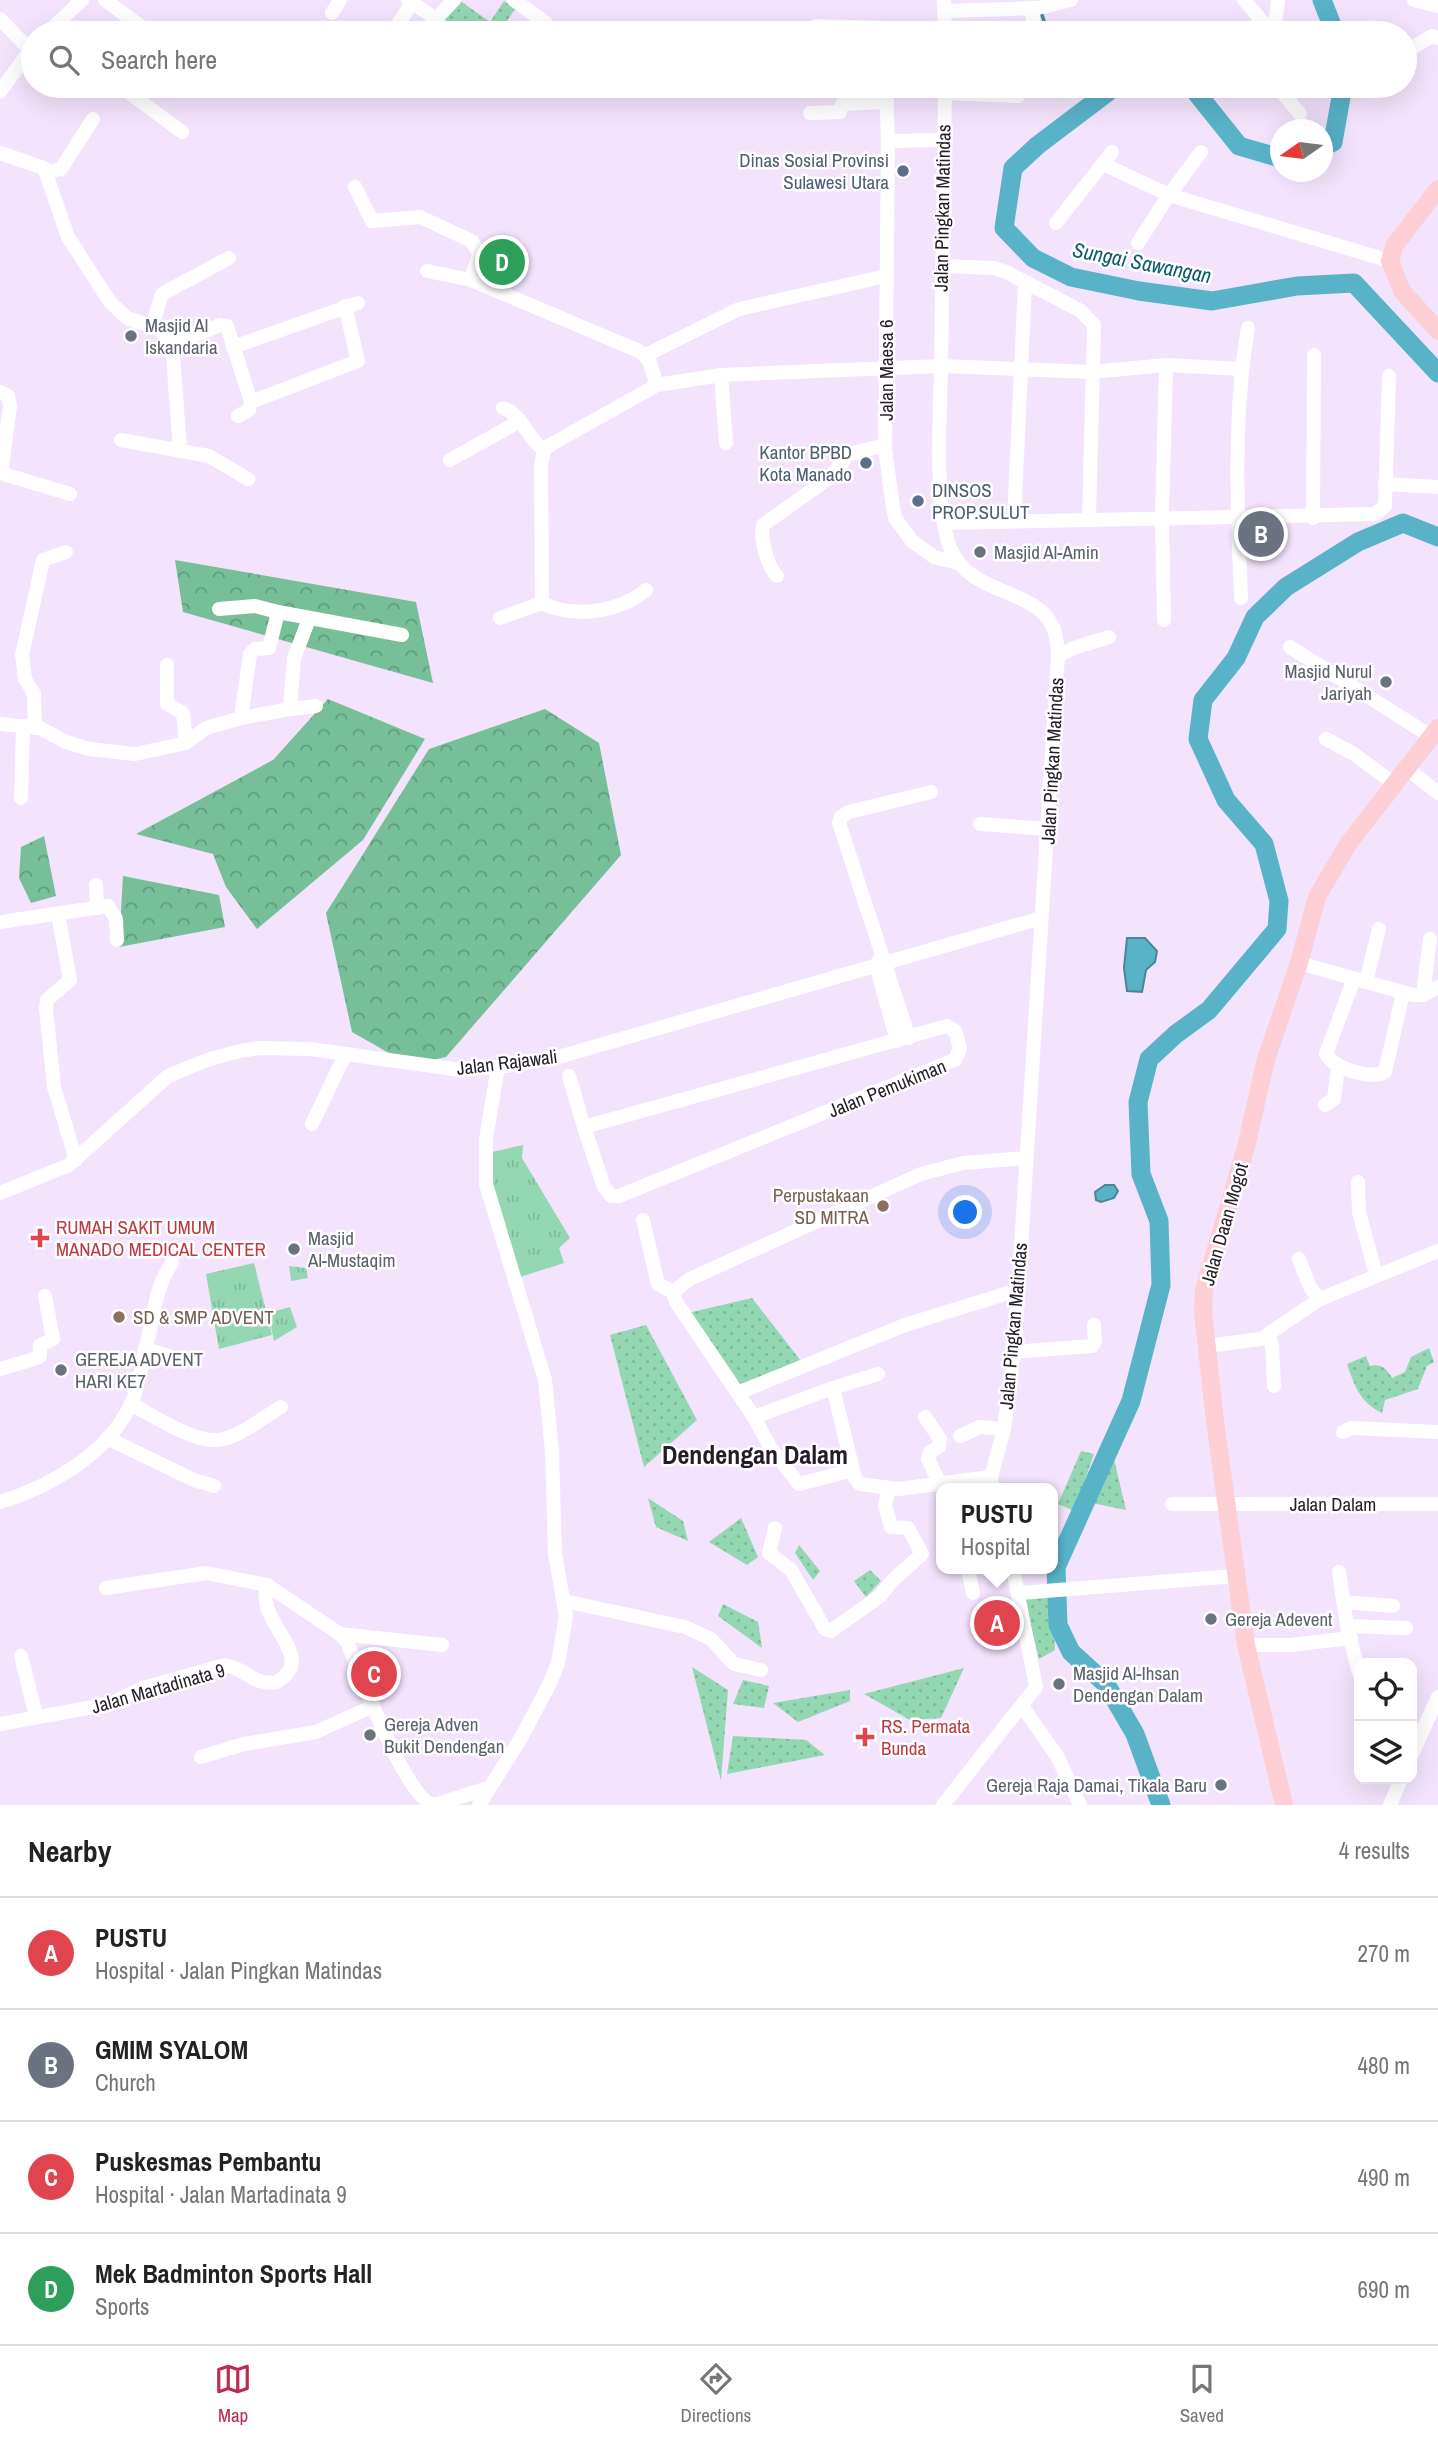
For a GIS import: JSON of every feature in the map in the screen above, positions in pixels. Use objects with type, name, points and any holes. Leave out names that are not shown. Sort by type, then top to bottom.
[{"type":"main road","points":[[1438,189],[1394,246],[1390,261],[1402,291],[1438,331]]},
{"type":"main road","name":"Jalan Daan Mogot","points":[[1284,1805],[1246,1646],[1203,1312],[1207,1272],[1245,1147],[1266,1059],[1299,963],[1317,897],[1326,878],[1394,783],[1435,733]]},
{"type":"street","points":[[60,21],[82,0]]},
{"type":"street","points":[[106,0],[134,21]]},
{"type":"street","points":[[331,13],[340,0]]},
{"type":"street","points":[[399,21],[410,2],[439,19],[454,0]]},
{"type":"street","points":[[514,0],[543,21]]},
{"type":"street","points":[[945,5],[1040,7],[1071,0]]},
{"type":"street","points":[[1244,0],[1262,21]]},
{"type":"street","points":[[1275,21],[1278,0]]},
{"type":"street","points":[[1414,0],[1438,6]]},
{"type":"street","points":[[1037,21],[1040,7]]},
{"type":"street","points":[[0,19],[21,38]]},
{"type":"street","points":[[1417,45],[1432,36],[1438,38]]},
{"type":"street","points":[[0,92],[21,63]]},
{"type":"street","points":[[136,98],[182,132]]},
{"type":"street","name":"Jalan Maesa 6","points":[[887,98],[886,444],[892,500],[900,526],[923,550],[958,563]]},
{"type":"street","name":"Jalan Pingkan Matindas","points":[[945,98],[941,366],[944,523],[958,563],[973,578],[1042,612],[1052,625],[1058,656],[1014,1352],[1004,1429],[992,1483]]},
{"type":"street","points":[[1287,98],[1300,114]]},
{"type":"street","points":[[810,113],[840,112],[842,104],[887,102]]},
{"type":"street","points":[[47,172],[61,169],[93,119]]},
{"type":"street","points":[[888,142],[944,140]]},
{"type":"street","points":[[1138,243],[1201,152]]},
{"type":"street","points":[[0,153],[41,166],[47,172],[68,236],[110,302],[127,318],[152,326],[167,337],[180,450]]},
{"type":"street","points":[[1056,223],[1107,158],[1169,195],[1390,261]]},
{"type":"street","points":[[355,187],[372,221],[376,223],[419,217],[471,241],[479,254],[471,280]]},
{"type":"street","points":[[152,326],[164,292],[229,258]]},
{"type":"street","points":[[943,266],[994,268],[1063,301],[1088,317],[1094,326],[1089,518]]},
{"type":"street","points":[[427,271],[471,280],[646,355],[657,385]]},
{"type":"street","points":[[646,355],[739,309],[886,276]]},
{"type":"street","points":[[1014,521],[1019,367],[1025,283]]},
{"type":"street","points":[[233,347],[351,305],[358,361],[251,402]]},
{"type":"street","points":[[170,345],[222,324],[229,328],[251,402],[249,410],[238,416]]},
{"type":"street","points":[[1241,598],[1237,516],[1241,369],[1248,328]]},
{"type":"street","points":[[1313,517],[1314,355]]},
{"type":"street","points":[[1164,620],[1162,517],[1166,365]]},
{"type":"street","points":[[542,603],[541,466],[544,450],[657,385],[721,375],[941,366],[1092,372],[1166,365],[1241,369]]},
{"type":"street","points":[[721,375],[726,443]]},
{"type":"street","points":[[944,523],[1375,514],[1385,506],[1389,376]]},
{"type":"street","points":[[0,392],[8,396],[10,406],[0,473],[69,494]]},
{"type":"street","points":[[503,408],[520,421],[534,443],[544,450]]},
{"type":"street","points":[[450,460],[520,421]]},
{"type":"street","points":[[121,440],[209,456],[248,479]]},
{"type":"street","points":[[777,576],[765,548],[763,525],[829,478],[849,453],[886,444]]},
{"type":"street","points":[[1385,484],[1438,487]]},
{"type":"street","points":[[21,798],[35,696],[25,680],[22,649],[43,560],[66,552]]},
{"type":"street","points":[[500,618],[542,603],[587,610],[610,609],[633,600],[646,590]]},
{"type":"street","points":[[219,609],[246,605],[402,635]]},
{"type":"street","points":[[241,718],[250,654],[255,649],[269,648],[278,612]]},
{"type":"street","points":[[290,709],[294,658],[309,619]]},
{"type":"street","points":[[1058,656],[1109,637]]},
{"type":"street","points":[[1290,647],[1435,733]]},
{"type":"street","points":[[167,665],[167,704],[183,713],[186,743]]},
{"type":"street","points":[[0,724],[29,727],[66,742],[110,752],[135,754],[186,743],[218,723],[316,706]]},
{"type":"street","points":[[1326,739],[1354,754],[1394,783]]},
{"type":"street","points":[[1406,768],[1438,793]]},
{"type":"street","points":[[903,1039],[841,832],[841,817],[849,812],[931,793]]},
{"type":"street","points":[[980,824],[1048,829]]},
{"type":"street","points":[[96,885],[97,908]]},
{"type":"street","points":[[0,922],[97,908],[112,909],[116,919],[117,940]]},
{"type":"street","points":[[58,914],[70,980],[47,1000],[46,1009],[54,1087],[76,1160]]},
{"type":"street","name":"Jalan Rajawali","points":[[0,1193],[39,1179],[76,1160],[153,1086],[168,1076],[207,1060],[260,1048],[310,1049],[436,1069],[498,1067],[562,1056],[1041,918]]},
{"type":"street","points":[[1379,929],[1360,981],[1326,1054],[1338,1066],[1375,1074],[1385,1072],[1403,993]]},
{"type":"street","points":[[1299,963],[1403,993],[1432,992],[1430,939]]},
{"type":"street","name":"Jalan Pemukiman","points":[[947,1026],[955,1031],[959,1053],[947,1063],[619,1196],[611,1196],[604,1187],[584,1127],[903,1039],[947,1026]]},
{"type":"street","points":[[312,1124],[345,1055]]},
{"type":"street","points":[[1325,1105],[1334,1099],[1338,1066]]},
{"type":"street","points":[[479,1805],[521,1738],[549,1685],[564,1636],[564,1601],[555,1554],[552,1442],[545,1380],[486,1184],[486,1139],[498,1067]]},
{"type":"street","points":[[569,1076],[584,1127]]},
{"type":"street","points":[[673,1292],[691,1279],[921,1174],[963,1163],[1026,1158]]},
{"type":"street","points":[[1358,1182],[1359,1212],[1376,1275]]},
{"type":"street","points":[[643,1220],[658,1284],[673,1292],[676,1302],[740,1392],[771,1447],[799,1484],[853,1470]]},
{"type":"street","points":[[1207,1346],[1256,1341],[1320,1299],[1438,1251]]},
{"type":"street","points":[[1299,1259],[1311,1289],[1320,1299]]},
{"type":"street","points":[[0,1502],[58,1475],[81,1461],[107,1438],[131,1404],[164,1274],[172,1264]]},
{"type":"street","points":[[740,1392],[905,1325],[1018,1290]]},
{"type":"street","points":[[0,1369],[40,1356],[40,1345],[53,1339],[45,1296]]},
{"type":"street","points":[[1014,1352],[1092,1346],[1095,1342],[1094,1325]]},
{"type":"street","points":[[1268,1335],[1272,1345],[1274,1387]]},
{"type":"street","points":[[145,1349],[169,1356]]},
{"type":"street","points":[[754,1417],[878,1374]]},
{"type":"street","points":[[833,1388],[853,1470],[860,1484],[889,1488],[936,1486]]},
{"type":"street","points":[[131,1404],[177,1429],[216,1440],[233,1435],[281,1407]]},
{"type":"street","points":[[925,1417],[940,1438],[939,1447],[930,1452],[928,1459],[940,1483]]},
{"type":"street","points":[[960,1436],[980,1427],[1004,1429]]},
{"type":"street","points":[[1343,1432],[1351,1428],[1438,1432]]},
{"type":"street","points":[[107,1438],[194,1480],[214,1486]]},
{"type":"street","points":[[775,1528],[769,1553],[791,1570],[825,1629],[831,1631],[880,1597],[892,1581],[922,1554],[908,1528],[891,1527],[885,1502],[889,1488]]},
{"type":"street","name":"Jalan Dalam","points":[[1172,1504],[1438,1504]]},
{"type":"street","points":[[1339,1572],[1355,1658]]},
{"type":"street","points":[[106,1588],[206,1573],[267,1585],[340,1634],[346,1642],[405,1776],[428,1803],[435,1805],[488,1788]]},
{"type":"street","points":[[969,1574],[974,1593]]},
{"type":"street","points":[[943,1805],[1035,1687],[1014,1574]]},
{"type":"street","points":[[1020,1593],[1236,1576]]},
{"type":"street","name":"Jalan Martadinata 9","points":[[0,1724],[110,1704],[144,1688],[225,1665],[233,1666],[259,1682],[276,1682],[289,1671],[293,1658],[264,1605],[267,1585]]},
{"type":"street","points":[[564,1601],[685,1627],[711,1639],[734,1664],[761,1670]]},
{"type":"street","points":[[1343,1602],[1393,1606]]},
{"type":"street","points":[[1246,1646],[1290,1645],[1349,1632],[1406,1628]]},
{"type":"street","points":[[340,1634],[442,1645]]},
{"type":"street","points":[[21,1656],[36,1716]]},
{"type":"street","points":[[1417,1743],[1438,1698]]},
{"type":"street","points":[[201,1757],[244,1744],[316,1732],[373,1706]]},
{"type":"street","points":[[1022,1706],[1056,1756],[1078,1804]]},
{"type":"street","points":[[1390,1805],[1399,1784]]},
{"type":"green space","points":[[459,0],[489,21],[446,21],[444,19]]},
{"type":"green space","points":[[504,1],[515,9],[507,21],[491,21]]},
{"type":"green space","points":[[175,560],[416,602],[433,683],[183,612]]},
{"type":"green space","points":[[328,699],[425,739],[363,840],[257,929],[226,887],[213,854],[136,834],[273,760]]},
{"type":"green space","points":[[545,709],[599,743],[621,855],[446,1057],[410,1065],[352,1032],[326,913],[429,749]]},
{"type":"green space","points":[[44,836],[56,896],[31,903],[19,878],[21,847]]},
{"type":"green space","points":[[123,876],[219,895],[225,927],[119,947]]},
{"type":"green space","points":[[523,1145],[522,1158],[570,1238],[559,1248],[564,1263],[520,1277],[500,1229],[487,1153]]},
{"type":"green space","points":[[254,1263],[272,1335],[219,1349],[206,1274]]},
{"type":"green space","points":[[289,1266],[306,1268],[308,1278],[291,1281]]},
{"type":"green space","points":[[752,1298],[801,1361],[740,1387],[688,1313]]},
{"type":"green space","points":[[290,1307],[297,1327],[274,1341],[268,1313]]},
{"type":"green space","points":[[646,1325],[697,1420],[644,1467],[610,1335]]},
{"type":"green space","points":[[1429,1348],[1434,1362],[1427,1366],[1418,1389],[1385,1400],[1382,1413],[1368,1404],[1359,1393],[1347,1364],[1366,1356],[1370,1366],[1383,1368],[1392,1378],[1405,1372],[1411,1357]]},
{"type":"green space","points":[[1081,1451],[1094,1454],[1074,1511],[1058,1504]]},
{"type":"green space","points":[[1113,1455],[1126,1510],[1092,1503]]},
{"type":"green space","points":[[648,1498],[683,1521],[688,1541],[656,1527]]},
{"type":"green space","points":[[741,1518],[758,1557],[747,1565],[709,1542]]},
{"type":"green space","points":[[799,1545],[820,1571],[813,1580],[795,1553]]},
{"type":"green space","points":[[870,1570],[881,1581],[866,1597],[854,1581]]},
{"type":"green space","points":[[1052,1595],[1055,1650],[1039,1659],[1024,1597]]},
{"type":"green space","points":[[723,1604],[758,1622],[762,1648],[718,1616]]},
{"type":"green space","points":[[692,1667],[728,1690],[721,1781]]},
{"type":"green space","points":[[964,1668],[941,1718],[910,1720],[864,1694]]},
{"type":"green space","points":[[743,1680],[769,1686],[764,1708],[733,1704]]},
{"type":"green space","points":[[850,1690],[850,1701],[798,1722],[773,1703]]},
{"type":"green space","points":[[733,1736],[806,1740],[825,1755],[727,1774]]},
{"type":"water","points":[[1127,938],[1145,938],[1157,951],[1155,962],[1146,970],[1142,992],[1127,991],[1124,968]]},
{"type":"water","points":[[1105,1185],[1114,1185],[1118,1191],[1114,1198],[1101,1202],[1096,1200],[1095,1192]]},
{"type":"waterway","name":"Sungai Sawangan","points":[[1322,0],[1330,21]]},
{"type":"waterway","points":[[1041,12],[1044,21]]},
{"type":"waterway","name":"Sungai Sawangan","points":[[1100,98],[1038,145],[1013,168],[1004,228],[1033,258],[1071,277],[1139,291],[1212,301],[1297,286],[1354,283],[1438,373]]},
{"type":"waterway","name":"Sungai Sawangan","points":[[1201,98],[1239,146],[1270,155]]},
{"type":"waterway","name":"Sungai Sawangan","points":[[1333,142],[1341,98]]},
{"type":"waterway","name":"Sungai Sawangan","points":[[1058,1563],[1131,1401],[1161,1285],[1159,1221],[1141,1174],[1138,1102],[1149,1059],[1176,1034],[1209,1010],[1277,929],[1279,901],[1264,844],[1226,800],[1198,739],[1203,700],[1236,658],[1255,617],[1286,587],[1358,542],[1403,523],[1438,537]]},
{"type":"waterway","name":"Sungai Sawangan","points":[[1056,1574],[1058,1625],[1071,1652],[1106,1684],[1135,1734],[1161,1805]]},
{"type":"place","name":"Dinas Sosial Provinsi Sulawesi Utara","points":[[903,171]]},
{"type":"place","name":"Mek Badminton Sports Hall","points":[[502,262]]},
{"type":"place","name":"Masjid Al Iskandaria","points":[[131,336]]},
{"type":"place","name":"Kantor BPBD Kota Manado","points":[[866,463]]},
{"type":"place","name":"DINSOS PROP.SULUT","points":[[918,501]]},
{"type":"place","name":"GMIM SYALOM","points":[[1261,534]]},
{"type":"place","name":"Masjid Al-Amin","points":[[980,552]]},
{"type":"place","name":"Masjid Nurul Jariyah","points":[[1386,682]]},
{"type":"place","name":"Perpustakaan SD MITRA","points":[[883,1206]]},
{"type":"place","name":"RUMAH SAKIT UMUM MANADO MEDICAL CENTER","points":[[40,1238]]},
{"type":"place","name":"Masjid Al-Mustaqim","points":[[294,1249]]},
{"type":"place","name":"SD & SMP ADVENT","points":[[119,1317]]},
{"type":"place","name":"GEREJA ADVENT HARI KE7","points":[[61,1370]]},
{"type":"place","name":"Gereja Adevent","points":[[1211,1619]]},
{"type":"place","name":"PUSTU","points":[[997,1623]]},
{"type":"place","name":"Puskesmas Pembantu","points":[[374,1674]]},
{"type":"place","name":"Masjid Al-Ihsan Dendengan Dalam","points":[[1059,1684]]},
{"type":"place","name":"Gereja Adven Bukit Dendengan","points":[[370,1735]]},
{"type":"place","name":"RS. Permata Bunda","points":[[865,1737]]},
{"type":"place","name":"Gereja Raja Damai, Tikala Baru","points":[[1221,1785]]},
{"type":"district","name":"Dendengan Dalam","points":[[755,1455]]}]
